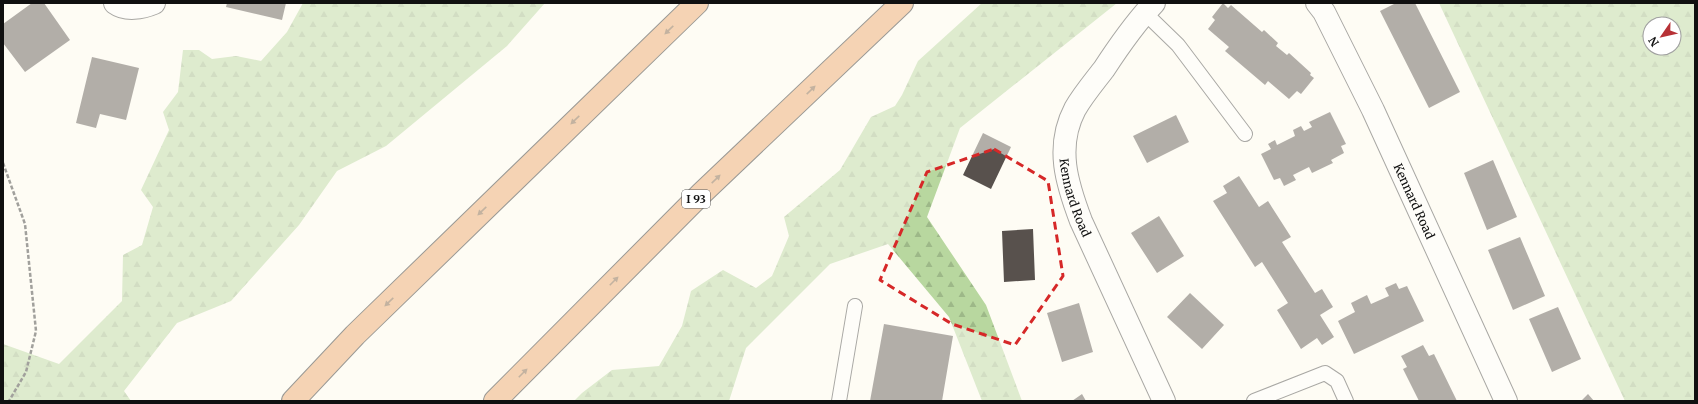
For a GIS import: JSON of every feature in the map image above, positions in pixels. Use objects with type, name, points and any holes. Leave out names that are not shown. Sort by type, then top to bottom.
[{"type":"highway","points":[[293,401],[360,330],[697,3]]},
{"type":"highway","name":"I 93","points":[[495,401],[701,194],[902,3]]},
{"type":"street","points":[[115,3],[119,6],[134,8],[145,7],[154,3]]},
{"type":"street","name":"Kennard Road","points":[[1317,3],[1324,12],[1373,110],[1506,401]]},
{"type":"street","name":"Kennard Road","points":[[1149,8],[1075,109],[1067,133],[1064,161],[1070,192],[1081,221],[1164,401]]},
{"type":"lane","points":[[1149,8],[1245,134]]},
{"type":"lane","points":[[839,401],[855,306]]},
{"type":"lane","points":[[1254,401],[1325,373],[1337,381],[1346,401]]},
{"type":"path","points":[[3,163],[25,224],[36,330],[26,372],[9,401]]},
{"type":"highlighted area","points":[[994,149],[1048,181],[1063,276],[1015,345],[952,324],[880,280],[927,172]]},
{"type":"green space","points":[[303,3],[545,3],[507,46],[386,146],[337,171],[299,225],[231,301],[177,323],[124,391],[131,401],[3,401],[3,344],[59,364],[122,301],[123,255],[142,245],[153,207],[141,190],[169,130],[163,112],[178,92],[183,50],[199,50],[212,59],[236,56],[261,61],[287,32]]},
{"type":"green space","points":[[982,3],[1117,3],[960,128],[927,217],[986,305],[1022,401],[982,401],[949,317],[888,244],[830,264],[746,348],[729,401],[574,401],[612,370],[659,366],[682,326],[691,291],[723,270],[756,288],[772,276],[789,236],[784,217],[840,170],[871,117],[895,106],[902,95],[918,61]]},
{"type":"green space","points":[[1439,3],[1695,3],[1695,401],[1625,401]]},
{"type":"building","points":[[32,3],[44,3],[70,40],[25,72],[3,43],[3,24]]},
{"type":"building","points":[[227,3],[286,3],[282,20],[226,7]]},
{"type":"building","points":[[1223,3],[1228,8],[1231,5],[1262,32],[1264,30],[1278,43],[1276,46],[1287,55],[1289,53],[1311,73],[1310,75],[1314,78],[1301,94],[1297,91],[1289,99],[1268,81],[1265,85],[1225,51],[1229,47],[1208,29],[1215,20],[1212,17]]},
{"type":"building","points":[[1396,3],[1415,3],[1460,92],[1429,108],[1380,11]]},
{"type":"building","points":[[92,57],[139,68],[126,120],[100,114],[96,128],[76,123]]},
{"type":"building","points":[[1330,112],[1346,144],[1341,146],[1344,153],[1331,160],[1333,163],[1312,173],[1309,167],[1293,175],[1296,180],[1284,186],[1280,178],[1274,180],[1261,154],[1271,149],[1268,144],[1275,140],[1277,145],[1295,136],[1293,130],[1301,126],[1304,131],[1312,127],[1309,122]]},
{"type":"building","points":[[1176,115],[1189,142],[1147,163],[1133,136]]},
{"type":"building","points":[[983,133],[1011,147],[991,189],[963,175]]},
{"type":"building","points":[[1493,160],[1517,217],[1487,230],[1464,173]]},
{"type":"building","points":[[1239,176],[1259,207],[1268,201],[1291,237],[1282,242],[1315,293],[1322,289],[1333,307],[1320,315],[1334,337],[1322,345],[1317,338],[1301,349],[1277,310],[1288,303],[1262,262],[1255,267],[1213,201],[1227,193],[1223,186]]},
{"type":"building","points":[[1159,216],[1184,256],[1157,273],[1131,233]]},
{"type":"building","points":[[1033,229],[1035,280],[1004,282],[1002,231]]},
{"type":"building","points":[[1520,237],[1545,296],[1513,310],[1488,250]]},
{"type":"building","points":[[1396,283],[1399,289],[1407,286],[1424,321],[1354,354],[1338,321],[1355,312],[1351,303],[1367,295],[1371,304],[1389,296],[1385,288]]},
{"type":"building","points":[[1190,293],[1224,325],[1202,349],[1167,317]]},
{"type":"building","points":[[1079,303],[1093,352],[1062,362],[1047,313]]},
{"type":"building","points":[[1558,307],[1581,359],[1552,372],[1529,319]]},
{"type":"building","points":[[884,324],[953,336],[942,401],[870,401]]},
{"type":"building","points":[[1423,345],[1429,356],[1434,354],[1457,401],[1419,401],[1403,369],[1407,367],[1401,356]]},
{"type":"building","points":[[1082,394],[1086,401],[1072,401]]},
{"type":"building","points":[[1588,394],[1594,401],[1581,401]]}]
